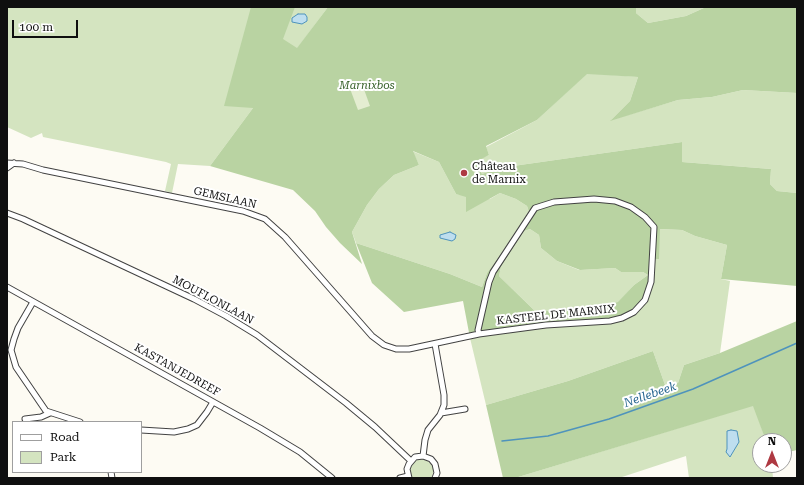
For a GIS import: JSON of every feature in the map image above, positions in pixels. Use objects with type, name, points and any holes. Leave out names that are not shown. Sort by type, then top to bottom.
[{"type":"street","name":"GEMSLAAN","points":[[7,163],[14,163],[243,211],[265,219],[285,237],[372,336],[384,345],[396,349],[403,349],[435,344]]},
{"type":"street","points":[[7,168],[14,163]]},
{"type":"street","name":"KASTEEL DE MARNIX","points":[[435,344],[479,334],[546,325],[610,321],[622,318],[634,312],[645,300],[651,282],[654,227],[645,217],[631,208],[615,201],[594,199],[554,202],[535,208],[493,272],[489,282],[478,330],[479,334]]},
{"type":"street","name":"MOUFLONLAAN","points":[[7,213],[23,219],[194,299],[226,316],[257,336],[346,403],[375,427],[411,461]]},
{"type":"street","name":"KASTANJEDREEF","points":[[7,287],[300,452],[332,478]]},
{"type":"street","points":[[33,302],[18,328],[11,350],[16,367],[46,411],[77,421]]},
{"type":"street","points":[[424,456],[426,435],[431,424],[441,413],[444,405],[444,395],[435,344]]},
{"type":"street","points":[[142,430],[174,432],[188,429],[196,425],[213,402]]},
{"type":"street","points":[[441,413],[465,409]]},
{"type":"street","points":[[25,419],[41,417],[50,412]]},
{"type":"street","points":[[400,478],[408,477],[407,469],[411,461],[416,457],[424,456],[435,464],[437,473],[435,478]]},
{"type":"green space","points":[[7,7],[328,7],[210,166],[178,164],[172,193],[165,191],[171,164],[166,162],[43,137],[42,133],[31,138],[7,127]]},
{"type":"green space","name":"Marnixbos","points":[[251,7],[295,7],[283,39],[297,48],[328,7],[636,7],[636,13],[648,23],[686,16],[706,7],[797,7],[797,93],[743,90],[712,97],[678,100],[610,121],[630,101],[638,77],[587,74],[537,120],[486,146],[489,155],[476,162],[482,174],[499,168],[682,142],[682,162],[771,169],[770,184],[777,191],[797,193],[797,286],[721,279],[727,245],[695,236],[682,230],[660,229],[659,259],[652,260],[653,274],[644,305],[635,314],[624,321],[543,327],[470,338],[463,301],[404,312],[372,283],[356,243],[450,274],[482,287],[487,273],[528,216],[529,212],[527,206],[516,199],[500,193],[466,212],[466,197],[456,194],[439,162],[413,151],[419,165],[394,175],[379,189],[367,205],[352,232],[362,264],[340,243],[315,211],[293,190],[210,166],[253,108],[224,106]],"holes":[[[530,229],[539,235],[541,248],[557,261],[580,270],[615,268],[621,272],[643,272],[648,275],[634,285],[618,302],[594,307],[536,312],[499,276],[501,267],[524,231]]]},
{"type":"green space","points":[[636,7],[706,7],[686,16],[648,23],[636,13]]},
{"type":"green space","points":[[587,73],[638,77],[630,101],[611,120],[678,100],[712,97],[743,90],[797,93],[797,193],[777,191],[770,184],[771,169],[682,162],[682,142],[499,168],[482,174],[476,161],[489,155],[486,147],[537,120]]},
{"type":"green space","points":[[361,81],[370,106],[358,110],[349,86]]},
{"type":"green space","points":[[412,151],[439,162],[456,194],[490,199],[500,193],[516,199],[527,206],[529,212],[528,216],[487,273],[482,287],[450,274],[356,243],[352,232],[367,205],[379,189],[394,175],[419,165]]},
{"type":"green space","points":[[530,229],[539,235],[541,248],[557,261],[579,270],[615,268],[621,272],[643,272],[648,275],[634,285],[619,302],[594,307],[536,312],[499,276],[501,267],[524,231]]},
{"type":"green space","points":[[659,229],[682,230],[695,236],[727,245],[721,279],[730,281],[720,353],[684,365],[678,383],[665,385],[653,351],[568,381],[486,405],[470,338],[509,333],[644,305],[652,260],[659,259]]},
{"type":"green space","points":[[797,321],[797,450],[792,451],[792,433],[763,433],[753,406],[515,478],[503,478],[486,405],[568,381],[653,351],[665,385],[678,383],[684,365],[720,353]]},
{"type":"green space","points":[[754,405],[763,433],[752,433],[752,473],[773,473],[773,478],[689,478],[686,456],[619,478],[515,478]]},
{"type":"green space","points":[[418,459],[427,460],[431,464],[433,473],[431,478],[412,478],[409,471],[410,466]]},
{"type":"water","points":[[298,14],[305,14],[307,21],[302,24],[292,22],[292,18]]},
{"type":"water","points":[[450,232],[456,235],[455,239],[452,241],[440,238],[440,235]]},
{"type":"water","points":[[727,431],[737,431],[739,442],[730,457],[726,452]]},
{"type":"waterway","name":"Nellebeek","points":[[502,441],[548,436],[609,419],[693,389],[797,343]]},
{"type":"place","name":"Château de Marnix","points":[[464,173]]}]
